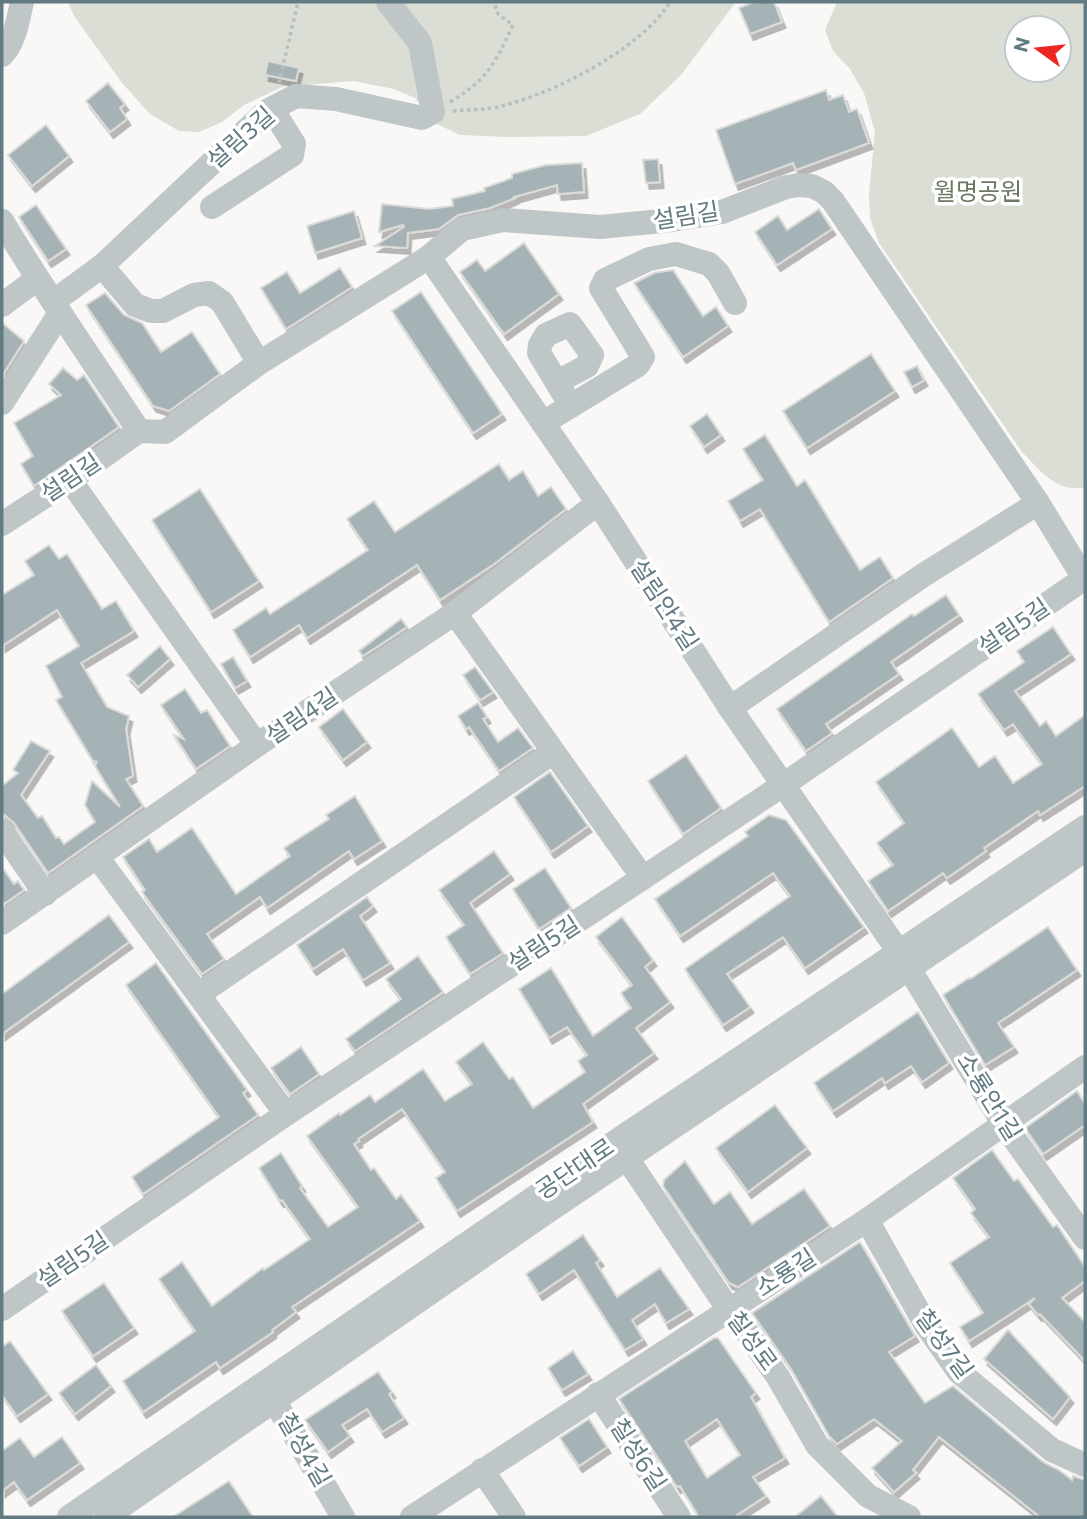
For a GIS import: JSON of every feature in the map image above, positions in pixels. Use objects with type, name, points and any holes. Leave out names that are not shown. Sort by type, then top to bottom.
[{"type":"street","points":[[2,55],[6,52],[16,28],[22,2]]},
{"type":"street","points":[[388,2],[419,43],[433,112]]},
{"type":"street","name":"설림3길","points":[[2,403],[57,307],[267,111],[296,96],[336,99],[422,118],[433,112]]},
{"type":"street","points":[[212,207],[292,155],[294,144],[272,109]]},
{"type":"street","name":"설림길","points":[[2,524],[139,431],[165,432],[259,363],[429,257],[462,229],[503,220],[600,227],[672,220],[722,212],[786,187],[799,185],[812,186],[833,201],[1038,503],[1085,579]]},
{"type":"street","points":[[2,221],[37,279],[139,431]]},
{"type":"street","points":[[543,423],[638,365],[643,357],[601,288],[605,280],[649,259],[676,254],[709,264],[718,273],[735,303]]},
{"type":"street","name":"설림안4길","points":[[429,257],[598,503],[730,708],[904,960]]},
{"type":"street","points":[[102,265],[135,304],[151,311],[163,311],[194,295],[209,293],[222,302],[259,363]]},
{"type":"street","points":[[2,305],[37,279]]},
{"type":"street","points":[[557,382],[571,406]]},
{"type":"street","points":[[70,480],[257,745]]},
{"type":"street","name":"설림4길","points":[[2,923],[257,745],[455,613],[598,503]]},
{"type":"street","points":[[730,708],[922,576],[1038,503]]},
{"type":"street","name":"설림5길","points":[[2,1309],[286,1114],[783,785],[1085,579]]},
{"type":"street","points":[[455,613],[643,878]]},
{"type":"street","points":[[199,994],[552,753]]},
{"type":"street","name":"공단대로","points":[[69,1517],[270,1392],[621,1150],[904,960],[1085,827]]},
{"type":"street","points":[[2,831],[45,894]]},
{"type":"street","name":"공단대로","points":[[904,960],[1085,850]]},
{"type":"street","points":[[98,858],[286,1114]]},
{"type":"street","name":"소룡안1길","points":[[904,960],[1003,1123],[1085,1238]]},
{"type":"street","name":"소룡길","points":[[412,1517],[867,1220],[1085,1067]]},
{"type":"street","name":"칠성로","points":[[621,1150],[729,1310],[778,1377],[817,1445],[868,1496],[876,1509],[909,1517]]},
{"type":"street","name":"칠성7길","points":[[867,1220],[926,1325],[959,1372],[1052,1450],[1085,1465]]},
{"type":"street","name":"공단대로","points":[[106,1517],[270,1392]]},
{"type":"street","name":"칠성4길","points":[[270,1392],[343,1517]]},
{"type":"street","name":"칠성6길","points":[[598,1394],[679,1517]]},
{"type":"street","points":[[482,1470],[514,1517]]},
{"type":"path","points":[[272,109],[298,2]]},
{"type":"path","points":[[433,112],[474,88],[494,64],[513,26],[498,14],[494,2]]},
{"type":"path","points":[[433,112],[488,109],[543,92],[609,60],[660,19],[670,2]]},
{"type":"green space","points":[[68,2],[736,2],[681,75],[640,114],[586,136],[508,137],[460,135],[435,123],[415,98],[394,89],[353,81],[282,87],[244,105],[222,122],[199,132],[179,131],[150,114],[122,83],[74,16]]},
{"type":"green space","name":"월명공원","points":[[837,2],[1085,2],[1085,487],[1058,484],[1042,473],[1022,452],[879,243],[870,218],[869,194],[875,132],[864,93],[850,69],[833,51],[825,30]]},
{"type":"building","points":[[754,2],[774,2],[782,22],[750,34],[739,8]]},
{"type":"building","points":[[268,61],[299,68],[296,81],[265,75]]},
{"type":"building","points":[[108,83],[125,104],[120,108],[127,119],[110,132],[86,101]]},
{"type":"building","points":[[826,90],[829,100],[843,95],[849,112],[857,109],[869,143],[796,170],[793,163],[735,184],[716,130]]},
{"type":"building","points":[[46,125],[69,156],[32,186],[8,155]]},
{"type":"building","points":[[658,159],[660,182],[646,183],[643,160]]},
{"type":"building","points":[[582,163],[584,192],[558,194],[557,185],[514,197],[490,208],[458,215],[439,229],[408,233],[407,248],[375,246],[404,227],[403,225],[379,232],[382,204],[429,209],[453,206],[452,199],[485,191],[484,188],[512,178],[512,174],[546,165]]},
{"type":"building","points":[[36,205],[66,249],[48,261],[19,217]]},
{"type":"building","points":[[819,209],[832,229],[777,265],[755,232],[778,216],[787,230]]},
{"type":"building","points":[[354,211],[362,238],[315,253],[307,226]]},
{"type":"building","points":[[524,243],[559,294],[504,334],[460,272],[477,260],[485,271]]},
{"type":"building","points":[[340,268],[352,287],[286,329],[261,288],[287,272],[300,293]]},
{"type":"building","points":[[673,270],[703,316],[716,307],[728,326],[683,357],[634,283],[654,273]]},
{"type":"building","points":[[421,292],[502,414],[473,433],[392,311]]},
{"type":"building","points":[[105,293],[124,315],[142,323],[161,352],[192,332],[220,374],[169,411],[153,406],[86,305]]},
{"type":"building","points":[[2,323],[24,341],[2,376]]},
{"type":"building","points":[[871,354],[895,391],[807,448],[783,411]]},
{"type":"building","points":[[917,366],[924,380],[912,387],[904,372]]},
{"type":"building","points":[[63,368],[77,380],[84,375],[119,427],[34,486],[21,464],[33,456],[14,423],[61,395],[49,384]]},
{"type":"building","points":[[707,414],[721,435],[704,447],[690,426]]},
{"type":"building","points":[[765,435],[797,486],[805,480],[860,570],[880,557],[893,578],[829,622],[760,509],[740,521],[728,501],[763,480],[743,449]]},
{"type":"building","points":[[499,464],[509,480],[523,471],[538,496],[551,487],[566,509],[494,564],[440,600],[417,565],[307,638],[299,625],[250,657],[233,630],[266,608],[270,614],[368,550],[347,519],[374,501],[395,532]]},
{"type":"building","points":[[200,489],[259,581],[211,612],[152,520]]},
{"type":"building","points":[[49,545],[59,559],[67,554],[102,609],[116,601],[134,631],[81,663],[107,707],[129,716],[126,729],[133,776],[126,779],[143,806],[48,873],[14,823],[2,813],[2,786],[18,773],[13,770],[31,741],[50,751],[21,795],[38,818],[42,816],[56,838],[59,837],[64,844],[95,822],[85,805],[92,781],[120,807],[95,766],[97,762],[93,761],[56,700],[62,697],[46,666],[79,646],[57,610],[2,646],[2,595],[34,575],[25,561]]},
{"type":"building","points":[[946,595],[959,615],[891,662],[899,674],[826,724],[832,733],[806,751],[777,709],[912,614],[914,616]]},
{"type":"building","points":[[401,619],[407,627],[363,656],[359,651]]},
{"type":"building","points":[[1053,627],[1071,654],[1015,691],[1040,726],[1046,721],[1056,736],[1085,715],[1085,786],[1040,815],[1038,811],[984,848],[986,851],[947,878],[943,873],[888,911],[868,881],[893,865],[877,843],[904,823],[876,782],[952,728],[979,767],[995,756],[1013,783],[1042,764],[1013,724],[1004,730],[978,694],[1024,662],[1017,651]]},
{"type":"building","points":[[160,646],[170,659],[138,687],[127,675]]},
{"type":"building","points":[[233,657],[247,681],[235,688],[221,664]]},
{"type":"building","points":[[475,667],[493,692],[480,700],[463,675]]},
{"type":"building","points":[[185,689],[201,713],[207,710],[230,746],[196,769],[174,735],[184,739],[161,705]]},
{"type":"building","points":[[478,703],[487,717],[483,719],[498,742],[518,728],[533,748],[499,771],[469,727],[466,729],[458,716]]},
{"type":"building","points":[[343,709],[367,742],[343,760],[319,727]]},
{"type":"building","points":[[686,755],[721,808],[683,834],[648,781]]},
{"type":"building","points":[[550,772],[588,826],[551,852],[514,797]]},
{"type":"building","points":[[355,796],[382,841],[354,859],[349,851],[267,908],[260,897],[207,934],[224,959],[202,974],[142,892],[145,890],[123,857],[149,839],[157,852],[192,828],[236,894],[290,856],[284,848],[329,819],[326,815]]},
{"type":"building","points":[[769,815],[786,820],[864,927],[805,968],[783,937],[727,974],[750,1007],[723,1025],[685,969],[790,896],[773,873],[680,936],[655,899],[748,836],[745,832]]},
{"type":"building","points":[[494,851],[510,874],[470,903],[503,953],[470,974],[446,937],[464,925],[439,890]]},
{"type":"building","points":[[2,867],[14,884],[18,881],[24,890],[4,904],[2,900]]},
{"type":"building","points":[[545,868],[571,908],[539,929],[513,889]]},
{"type":"building","points":[[367,897],[373,906],[360,916],[390,963],[363,980],[343,949],[313,969],[297,945]]},
{"type":"building","points":[[109,915],[129,942],[2,1034],[2,994]]},
{"type":"building","points":[[622,917],[653,960],[645,967],[670,1002],[636,1028],[654,1053],[583,1104],[593,1122],[457,1211],[436,1178],[445,1172],[402,1109],[354,1144],[371,1170],[374,1168],[396,1199],[401,1195],[420,1221],[292,1307],[296,1312],[272,1330],[273,1332],[220,1368],[216,1362],[143,1412],[123,1381],[195,1331],[159,1279],[182,1262],[212,1306],[263,1268],[264,1270],[310,1239],[282,1200],[280,1201],[259,1168],[281,1153],[302,1186],[300,1188],[328,1227],[358,1207],[307,1136],[370,1095],[375,1102],[423,1069],[445,1101],[472,1084],[456,1062],[483,1042],[509,1079],[513,1077],[533,1108],[585,1072],[578,1061],[587,1055],[567,1027],[549,1038],[519,989],[551,968],[593,1036],[631,1008],[621,993],[632,985],[596,937]]},
{"type":"building","points":[[1048,927],[1077,970],[998,1023],[1014,1047],[985,1065],[943,995]]},
{"type":"building","points":[[418,956],[443,992],[355,1051],[346,1039],[401,999],[386,979]]},
{"type":"building","points":[[156,963],[247,1090],[243,1093],[258,1115],[143,1194],[132,1177],[219,1117],[126,985]]},
{"type":"building","points":[[918,1012],[949,1063],[922,1082],[911,1066],[885,1083],[882,1078],[833,1111],[814,1083]]},
{"type":"building","points":[[301,1047],[319,1074],[290,1094],[271,1068]]},
{"type":"building","points":[[1077,1091],[1085,1104],[1085,1125],[1043,1154],[1025,1128]]},
{"type":"building","points":[[775,1105],[807,1148],[748,1192],[716,1148]]},
{"type":"building","points":[[992,1150],[1014,1181],[1018,1179],[1053,1227],[1057,1225],[1085,1267],[1085,1281],[1062,1298],[1085,1322],[1085,1361],[1029,1304],[1035,1298],[969,1341],[960,1327],[983,1313],[950,1263],[989,1237],[971,1213],[975,1209],[953,1178]]},
{"type":"building","points":[[685,1161],[714,1204],[730,1192],[752,1224],[804,1189],[830,1226],[738,1287],[729,1283],[663,1186],[664,1180]]},
{"type":"building","points":[[583,1235],[600,1260],[596,1263],[617,1297],[660,1268],[689,1309],[666,1323],[655,1304],[632,1320],[643,1339],[625,1350],[574,1270],[539,1294],[526,1274]]},
{"type":"building","points":[[860,1242],[915,1336],[889,1352],[925,1403],[953,1386],[1043,1462],[1072,1480],[1073,1476],[1085,1480],[1085,1517],[1040,1517],[939,1437],[913,1470],[916,1473],[894,1492],[872,1468],[902,1441],[874,1419],[837,1444],[829,1436],[791,1369],[752,1313]]},
{"type":"building","points":[[104,1283],[134,1328],[93,1356],[62,1311]]},
{"type":"building","points":[[1008,1330],[1070,1397],[1053,1419],[984,1359]]},
{"type":"building","points":[[718,1338],[756,1393],[751,1397],[785,1458],[753,1477],[766,1496],[734,1517],[699,1517],[619,1399]],"holes":[[[717,1419],[740,1455],[707,1478],[685,1441]]]},
{"type":"building","points":[[10,1341],[48,1394],[17,1416],[2,1395],[2,1347]]},
{"type":"building","points":[[573,1351],[588,1374],[562,1390],[548,1368]]},
{"type":"building","points":[[96,1365],[111,1386],[75,1414],[59,1393]]},
{"type":"building","points":[[378,1372],[392,1392],[389,1394],[404,1418],[382,1432],[367,1409],[342,1425],[350,1436],[328,1452],[305,1420]]},
{"type":"building","points":[[589,1419],[607,1447],[579,1466],[560,1438]]},
{"type":"building","points":[[62,1437],[80,1463],[27,1500],[14,1482],[2,1491],[2,1451],[20,1438],[34,1457]]},
{"type":"building","points":[[229,1481],[253,1517],[173,1517]]},
{"type":"building","points":[[821,1496],[838,1517],[795,1517]]}]
